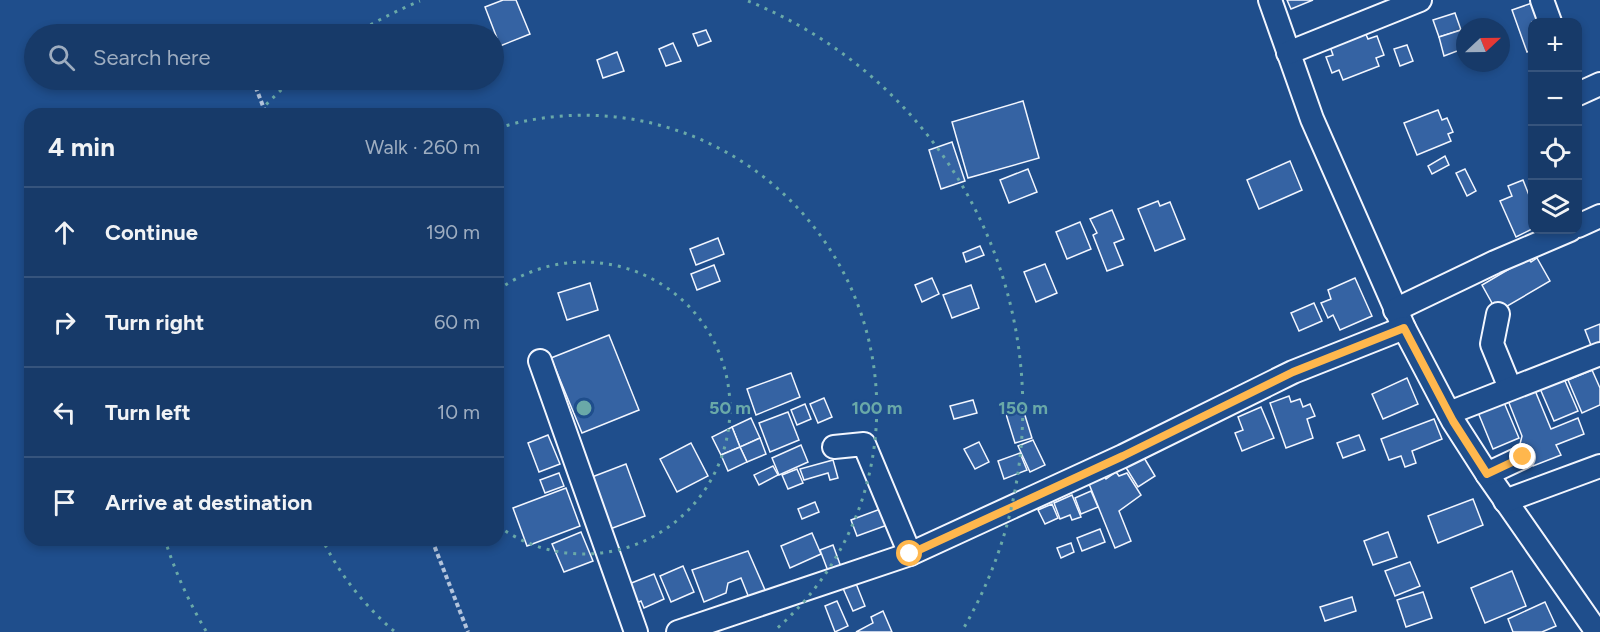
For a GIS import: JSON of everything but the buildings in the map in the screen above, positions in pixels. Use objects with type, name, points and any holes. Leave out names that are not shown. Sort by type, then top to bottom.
[{"type":"street","points":[[1270,0],[1312,119],[1400,319],[1449,413],[1505,501],[1595,620]]},
{"type":"street","points":[[1288,53],[1420,0]]},
{"type":"street","points":[[1542,0],[1549,18]]},
{"type":"street","points":[[1582,92],[1600,84]]},
{"type":"street","points":[[1582,224],[1600,216]]},
{"type":"street","points":[[678,632],[910,554],[1123,456],[1400,319],[1495,262],[1561,234]]},
{"type":"street","points":[[1498,314],[1492,344],[1510,388]]},
{"type":"street","points":[[1449,413],[1600,354]]},
{"type":"street","points":[[540,361],[636,632]]},
{"type":"street","points":[[834,447],[864,444],[910,554]]},
{"type":"street","points":[[1487,474],[1523,457]]},
{"type":"street","points":[[1505,501],[1600,466]]},
{"type":"path","points":[[257,90],[264,108]]},
{"type":"path","points":[[434,546],[468,632]]},
{"type":"route","points":[[910,554],[1123,456],[1293,372],[1404,328],[1453,421],[1487,474],[1523,457]]}]
